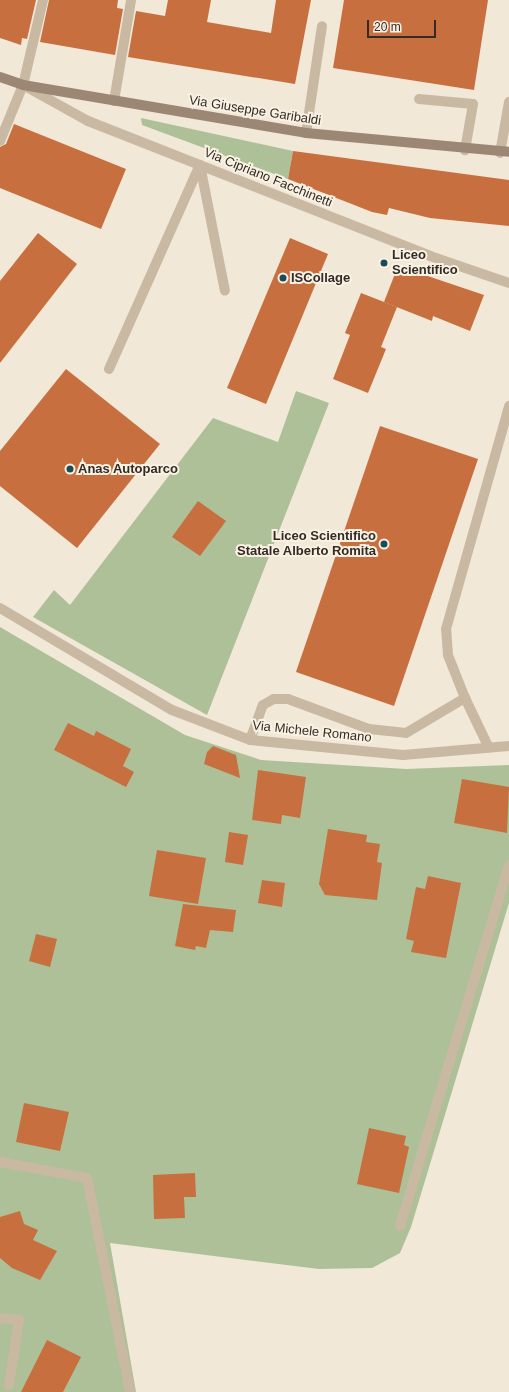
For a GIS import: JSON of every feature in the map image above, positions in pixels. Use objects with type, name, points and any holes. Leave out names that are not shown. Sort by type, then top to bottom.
[{"type":"main road","name":"Via Giuseppe Garibaldi","points":[[0,77],[23,85],[306,134],[465,150],[504,152]]},
{"type":"street","points":[[0,141],[23,85],[43,0]]},
{"type":"street","points":[[114,101],[131,0]]},
{"type":"street","points":[[306,134],[322,26]]},
{"type":"street","name":"Via Cipriano Facchinetti","points":[[23,85],[88,121],[430,256],[509,283]]},
{"type":"street","points":[[419,99],[473,104],[465,150]]},
{"type":"street","points":[[504,152],[509,102]]},
{"type":"street","points":[[200,165],[225,291]]},
{"type":"street","points":[[108,369],[200,165]]},
{"type":"street","points":[[489,748],[465,698],[448,655],[446,629],[509,406]]},
{"type":"street","name":"Via Michele Romano","points":[[0,608],[172,710],[250,740],[403,755],[509,746]]},
{"type":"street","points":[[250,740],[263,705],[274,699],[288,699],[369,729],[406,733],[465,698]]},
{"type":"street","points":[[400,1226],[509,865]]},
{"type":"street","points":[[0,1162],[87,1178],[130,1392]]},
{"type":"street","points":[[0,1318],[19,1320],[9,1385]]},
{"type":"green space","points":[[141,118],[293,151],[288,179],[142,125]]},
{"type":"green space","points":[[296,391],[329,403],[207,715],[33,617],[54,590],[70,605],[213,418],[278,442]]},
{"type":"green space","points":[[0,627],[185,735],[261,760],[406,769],[509,765],[509,903],[411,1227],[400,1253],[372,1268],[319,1269],[110,1243],[136,1392],[0,1392]]},
{"type":"building","points":[[0,0],[36,0],[27,39],[22,38],[21,45],[0,38]]},
{"type":"building","points":[[49,0],[118,0],[117,8],[123,9],[115,55],[40,42]]},
{"type":"building","points":[[168,0],[211,0],[207,22],[271,33],[276,0],[311,0],[295,84],[128,57],[136,11],[165,16]]},
{"type":"building","points":[[344,0],[488,0],[474,90],[333,68]]},
{"type":"building","points":[[14,124],[126,169],[101,229],[0,188],[0,147],[6,144]]},
{"type":"building","points":[[293,151],[509,180],[509,226],[430,218],[389,208],[387,215],[372,212],[288,179]]},
{"type":"building","points":[[38,233],[77,264],[0,363],[0,281]]},
{"type":"building","points":[[290,238],[328,254],[266,404],[227,388]]},
{"type":"building","points":[[398,266],[484,295],[470,331],[433,316],[432,321],[384,302]]},
{"type":"building","points":[[361,293],[397,307],[381,347],[386,349],[368,393],[333,379],[350,335],[345,333]]},
{"type":"building","name":"Anas Autoparco","points":[[66,369],[160,444],[77,548],[0,486],[0,451]]},
{"type":"building","points":[[380,426],[478,459],[394,706],[296,672]]},
{"type":"building","points":[[198,501],[226,521],[200,556],[172,537]]},
{"type":"building","points":[[68,723],[94,736],[96,731],[131,749],[123,766],[134,772],[126,787],[54,750]]},
{"type":"building","points":[[213,746],[236,755],[240,778],[204,764],[207,752]]},
{"type":"building","points":[[258,770],[306,777],[300,818],[282,815],[281,824],[252,820]]},
{"type":"building","points":[[462,779],[509,787],[507,833],[454,823]]},
{"type":"building","points":[[328,829],[367,835],[366,842],[380,844],[377,862],[382,863],[377,900],[325,895],[319,884]]},
{"type":"building","points":[[229,832],[248,835],[243,865],[225,862]]},
{"type":"building","points":[[157,850],[206,858],[198,904],[149,896]]},
{"type":"building","points":[[428,876],[461,883],[446,958],[411,952],[414,941],[406,939],[416,887],[425,889]]},
{"type":"building","points":[[262,880],[285,883],[282,907],[258,903]]},
{"type":"building","points":[[183,904],[236,910],[233,932],[210,930],[206,948],[196,946],[195,950],[175,946]]},
{"type":"building","points":[[36,934],[57,939],[50,967],[29,961]]},
{"type":"building","points":[[24,1103],[69,1112],[60,1151],[16,1142]]},
{"type":"building","points":[[369,1128],[406,1136],[404,1145],[409,1147],[399,1193],[357,1184]]},
{"type":"building","points":[[195,1173],[196,1197],[184,1197],[185,1218],[154,1219],[153,1175]]},
{"type":"building","points":[[20,1211],[24,1224],[38,1230],[33,1240],[57,1251],[40,1280],[12,1268],[0,1258],[0,1217]]},
{"type":"building","points":[[47,1340],[81,1357],[63,1392],[21,1392]]},
{"type":"place","name":"Liceo Scientifico","points":[[384,263]]},
{"type":"place","name":"ISCollage","points":[[283,278]]},
{"type":"place","name":"Anas Autoparco","points":[[70,469]]},
{"type":"place","name":"Liceo Scientifico Statale Alberto Romita","points":[[384,544]]}]
